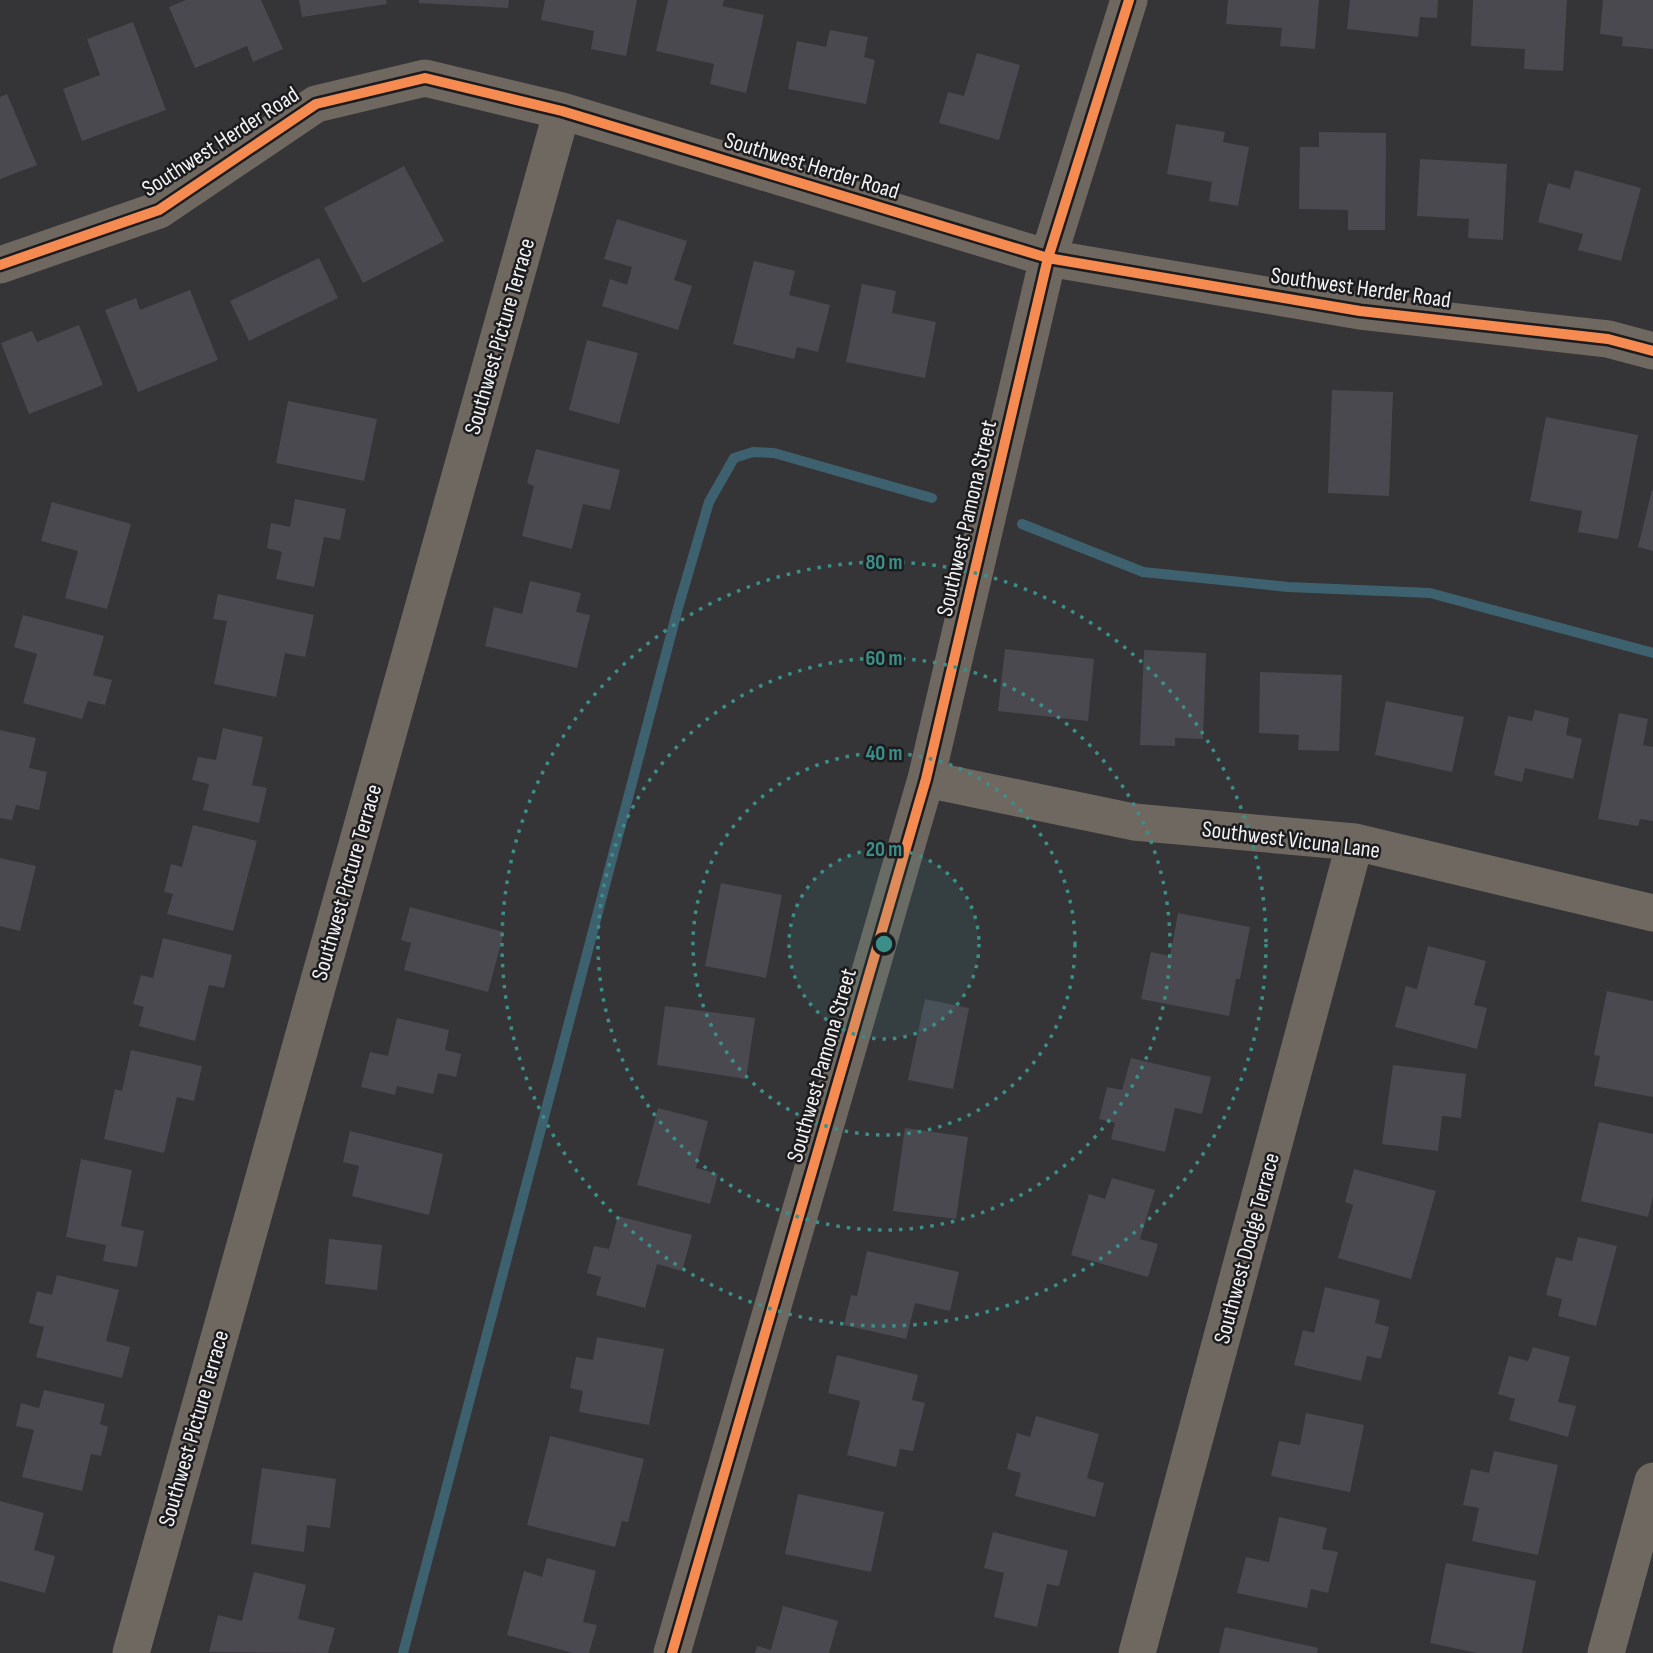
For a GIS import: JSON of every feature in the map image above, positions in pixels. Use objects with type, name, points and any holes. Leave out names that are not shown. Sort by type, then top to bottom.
[{"type":"street","name":"Southwest Pamona Street","points":[[672,1653],[926,779],[1048,258],[1129,0]]},
{"type":"street","name":"Southwest Herder Road","points":[[0,265],[159,210],[316,104],[425,79],[562,111],[1048,258],[1360,311],[1608,339],[1653,351]]},
{"type":"street","name":"Southwest Picture Terrace","points":[[131,1653],[562,111]]},
{"type":"street","name":"Southwest Vicuna Lane","points":[[926,779],[1134,822],[1355,842],[1653,914]]},
{"type":"street","name":"Southwest Dodge Terrace","points":[[1137,1653],[1355,842]]},
{"type":"street","points":[[1606,1653],[1653,1481]]},
{"type":"building","points":[[186,0],[261,0],[283,49],[253,62],[247,46],[195,68],[169,7]]},
{"type":"building","points":[[299,0],[386,0],[387,4],[302,17]]},
{"type":"building","points":[[419,0],[509,0],[508,8],[419,3]]},
{"type":"building","points":[[545,0],[637,0],[626,56],[591,49],[594,31],[541,20]]},
{"type":"building","points":[[668,0],[724,0],[722,6],[764,15],[746,93],[710,84],[714,64],[656,51]]},
{"type":"building","points":[[1228,0],[1319,0],[1315,49],[1280,46],[1282,28],[1226,24]]},
{"type":"building","points":[[1350,0],[1438,0],[1437,18],[1420,17],[1418,37],[1347,29]]},
{"type":"building","points":[[1473,0],[1567,0],[1563,71],[1524,69],[1525,49],[1471,46]]},
{"type":"building","points":[[1603,0],[1653,0],[1653,49],[1622,46],[1623,37],[1600,34]]},
{"type":"building","points":[[133,22],[166,110],[82,141],[63,89],[100,75],[87,39]]},
{"type":"building","points":[[830,30],[868,37],[864,57],[875,60],[866,104],[788,89],[797,41],[826,47]]},
{"type":"building","points":[[977,53],[1020,65],[999,140],[939,123],[948,92],[964,96]]},
{"type":"building","points":[[7,94],[37,165],[0,179],[0,97]]},
{"type":"building","points":[[1176,124],[1225,132],[1223,142],[1249,147],[1238,206],[1209,201],[1212,182],[1167,174]]},
{"type":"building","points":[[1319,132],[1386,133],[1385,230],[1348,230],[1348,210],[1299,209],[1300,147],[1319,147]]},
{"type":"building","points":[[1420,159],[1507,164],[1503,240],[1468,238],[1469,219],[1417,216]]},
{"type":"building","points":[[404,166],[444,241],[363,283],[324,208]]},
{"type":"building","points":[[1575,170],[1641,188],[1621,261],[1578,250],[1583,234],[1538,222],[1548,183],[1570,189]]},
{"type":"building","points":[[617,219],[687,241],[674,280],[692,286],[678,330],[602,306],[610,279],[627,285],[632,267],[604,259]]},
{"type":"building","points":[[319,258],[338,298],[249,341],[230,301]]},
{"type":"building","points":[[754,261],[795,271],[789,295],[830,305],[818,352],[797,347],[794,359],[733,344]]},
{"type":"building","points":[[862,284],[896,291],[892,313],[936,322],[925,378],[846,362]]},
{"type":"building","points":[[190,290],[218,360],[138,392],[105,310],[136,298],[140,310]]},
{"type":"building","points":[[79,325],[103,385],[29,414],[1,343],[32,331],[37,342]]},
{"type":"building","points":[[587,340],[638,353],[619,424],[569,410]]},
{"type":"building","points":[[1332,390],[1393,392],[1389,496],[1328,493]]},
{"type":"building","points":[[288,401],[377,419],[364,481],[276,463]]},
{"type":"building","points":[[1546,417],[1638,435],[1618,539],[1578,532],[1582,511],[1530,501]]},
{"type":"building","points":[[536,449],[620,470],[610,510],[583,504],[572,549],[522,536],[534,486],[527,483]]},
{"type":"building","points":[[1653,491],[1653,551],[1638,547]]},
{"type":"building","points":[[295,499],[346,509],[340,540],[324,537],[314,587],[276,579],[282,552],[267,548],[271,523],[290,527]]},
{"type":"building","points":[[52,502],[131,524],[107,609],[65,598],[78,551],[41,541]]},
{"type":"building","points":[[530,581],[581,593],[576,612],[590,615],[577,668],[485,646],[494,607],[522,614]]},
{"type":"building","points":[[218,594],[314,615],[305,657],[285,653],[276,697],[214,684],[227,621],[213,619]]},
{"type":"building","points":[[23,615],[104,636],[93,675],[112,680],[105,705],[88,701],[82,719],[23,703],[37,654],[14,647]]},
{"type":"building","points":[[1005,649],[1094,659],[1088,721],[998,711]]},
{"type":"building","points":[[1144,650],[1206,653],[1203,739],[1175,738],[1175,746],[1140,745]]},
{"type":"building","points":[[1260,672],[1342,675],[1339,751],[1298,750],[1299,735],[1259,733]]},
{"type":"building","points":[[1386,701],[1464,717],[1452,772],[1375,755]]},
{"type":"building","points":[[1535,710],[1569,718],[1566,735],[1582,739],[1573,779],[1525,768],[1522,782],[1494,775],[1508,716],[1532,721]]},
{"type":"building","points":[[1619,713],[1648,719],[1643,745],[1653,747],[1653,821],[1640,819],[1638,826],[1598,819]]},
{"type":"building","points":[[223,728],[263,737],[252,785],[267,788],[259,823],[203,810],[209,784],[192,780],[198,757],[216,760]]},
{"type":"building","points":[[0,730],[36,738],[29,768],[47,772],[39,810],[16,805],[12,820],[0,818]]},
{"type":"building","points":[[193,825],[257,841],[233,931],[167,914],[173,894],[164,892],[171,864],[182,867]]},
{"type":"building","points":[[0,858],[36,866],[20,931],[0,926]]},
{"type":"building","points":[[721,883],[782,895],[766,978],[705,966]]},
{"type":"building","points":[[410,907],[504,932],[488,992],[404,970],[411,943],[401,940]]},
{"type":"building","points":[[1178,913],[1250,927],[1240,979],[1236,979],[1229,1016],[1141,999],[1151,952],[1170,956]]},
{"type":"building","points":[[163,938],[232,955],[224,988],[209,985],[195,1041],[139,1026],[144,1007],[133,1004],[141,975],[153,978]]},
{"type":"building","points":[[1428,946],[1486,961],[1474,1005],[1487,1008],[1477,1049],[1395,1027],[1406,986],[1417,989]]},
{"type":"building","points":[[1607,991],[1653,1001],[1653,1097],[1594,1086],[1600,1056],[1594,1055]]},
{"type":"building","points":[[925,999],[969,1008],[953,1089],[908,1080]]},
{"type":"building","points":[[665,1006],[755,1018],[746,1079],[657,1065]]},
{"type":"building","points":[[397,1018],[449,1030],[445,1050],[461,1054],[456,1077],[438,1073],[433,1094],[397,1086],[395,1095],[361,1087],[370,1052],[388,1056]]},
{"type":"building","points":[[131,1050],[202,1066],[194,1101],[177,1097],[164,1153],[104,1139],[115,1089],[122,1091]]},
{"type":"building","points":[[1131,1058],[1211,1077],[1202,1114],[1175,1108],[1165,1152],[1111,1139],[1115,1123],[1099,1119],[1107,1087],[1122,1090]]},
{"type":"building","points":[[1393,1065],[1466,1074],[1461,1118],[1442,1116],[1438,1151],[1382,1144]]},
{"type":"building","points":[[658,1108],[708,1121],[696,1168],[718,1174],[710,1204],[637,1185]]},
{"type":"building","points":[[1599,1122],[1653,1134],[1653,1196],[1648,1217],[1581,1201]]},
{"type":"building","points":[[905,1128],[968,1137],[956,1219],[893,1211]]},
{"type":"building","points":[[350,1131],[443,1154],[429,1215],[352,1196],[359,1166],[343,1162]]},
{"type":"building","points":[[81,1159],[132,1170],[121,1226],[144,1231],[137,1267],[103,1261],[106,1245],[66,1237]]},
{"type":"building","points":[[1354,1169],[1436,1191],[1411,1279],[1338,1258],[1353,1205],[1345,1202]]},
{"type":"building","points":[[1112,1178],[1155,1190],[1140,1239],[1158,1244],[1148,1277],[1071,1255],[1089,1194],[1105,1199]]},
{"type":"building","points":[[618,1216],[692,1235],[682,1271],[657,1264],[645,1308],[596,1295],[601,1277],[587,1273],[594,1246],[609,1249]]},
{"type":"building","points":[[1578,1237],[1617,1246],[1596,1326],[1558,1316],[1562,1299],[1546,1295],[1556,1257],[1572,1261]]},
{"type":"building","points":[[329,1239],[382,1245],[377,1290],[325,1284]]},
{"type":"building","points":[[867,1251],[959,1272],[950,1311],[915,1303],[906,1339],[844,1325],[851,1295],[857,1296]]},
{"type":"building","points":[[57,1275],[119,1290],[106,1341],[130,1347],[122,1378],[36,1357],[44,1327],[29,1323],[37,1291],[52,1295]]},
{"type":"building","points":[[1325,1287],[1380,1300],[1375,1323],[1389,1327],[1381,1359],[1367,1356],[1361,1381],[1294,1365],[1303,1330],[1314,1333]]},
{"type":"building","points":[[597,1337],[664,1349],[649,1425],[579,1412],[583,1391],[570,1388],[576,1357],[593,1360]]},
{"type":"building","points":[[1533,1347],[1570,1357],[1558,1402],[1576,1406],[1568,1437],[1509,1420],[1515,1399],[1498,1394],[1509,1356],[1528,1361]]},
{"type":"building","points":[[837,1355],[918,1375],[912,1400],[925,1403],[913,1451],[900,1449],[896,1467],[847,1455],[860,1401],[828,1393]]},
{"type":"building","points":[[44,1390],[105,1404],[100,1424],[108,1427],[101,1456],[91,1454],[82,1491],[22,1477],[34,1430],[16,1426],[21,1403],[39,1408]]},
{"type":"building","points":[[1306,1413],[1364,1425],[1350,1492],[1271,1476],[1279,1441],[1300,1445]]},
{"type":"building","points":[[1036,1416],[1099,1434],[1087,1478],[1104,1483],[1095,1517],[1015,1496],[1021,1473],[1007,1469],[1017,1433],[1030,1437]]},
{"type":"building","points":[[550,1436],[644,1459],[628,1522],[622,1521],[615,1547],[527,1525]]},
{"type":"building","points":[[1494,1451],[1558,1465],[1538,1555],[1472,1541],[1479,1508],[1463,1505],[1471,1469],[1489,1473]]},
{"type":"building","points":[[262,1468],[336,1479],[330,1528],[307,1525],[304,1552],[251,1544]]},
{"type":"building","points":[[798,1494],[884,1512],[871,1572],[785,1554]]},
{"type":"building","points":[[0,1501],[44,1513],[34,1550],[55,1556],[45,1593],[0,1581]]},
{"type":"building","points":[[1279,1517],[1327,1528],[1322,1549],[1338,1552],[1328,1593],[1311,1589],[1307,1608],[1237,1593],[1246,1557],[1269,1562]]},
{"type":"building","points":[[993,1532],[1068,1551],[1059,1586],[1047,1584],[1037,1627],[994,1617],[1004,1573],[984,1568]]},
{"type":"building","points":[[547,1558],[596,1571],[583,1622],[597,1625],[589,1653],[573,1653],[507,1635],[524,1571],[542,1577]]},
{"type":"building","points":[[1446,1563],[1536,1581],[1522,1653],[1477,1653],[1430,1643]]},
{"type":"building","points":[[254,1572],[306,1585],[298,1619],[335,1628],[328,1653],[209,1652],[218,1615],[242,1621]]},
{"type":"building","points":[[783,1606],[838,1621],[829,1653],[755,1653],[757,1646],[771,1650]]},
{"type":"building","points":[[1225,1627],[1318,1648],[1317,1653],[1219,1653]]},
{"type":"waterway","points":[[403,1653],[678,608],[709,502],[734,458],[753,452],[774,453],[932,498]]},
{"type":"waterway","points":[[1022,524],[1143,572],[1288,587],[1430,593],[1653,653]]},
{"type":"cycle path","points":[[672,1653],[926,779],[1048,258],[1129,0]]},
{"type":"cycle path","points":[[0,265],[159,210],[316,104],[425,78],[562,111],[1048,258],[1360,311],[1608,339],[1653,351]]}]
